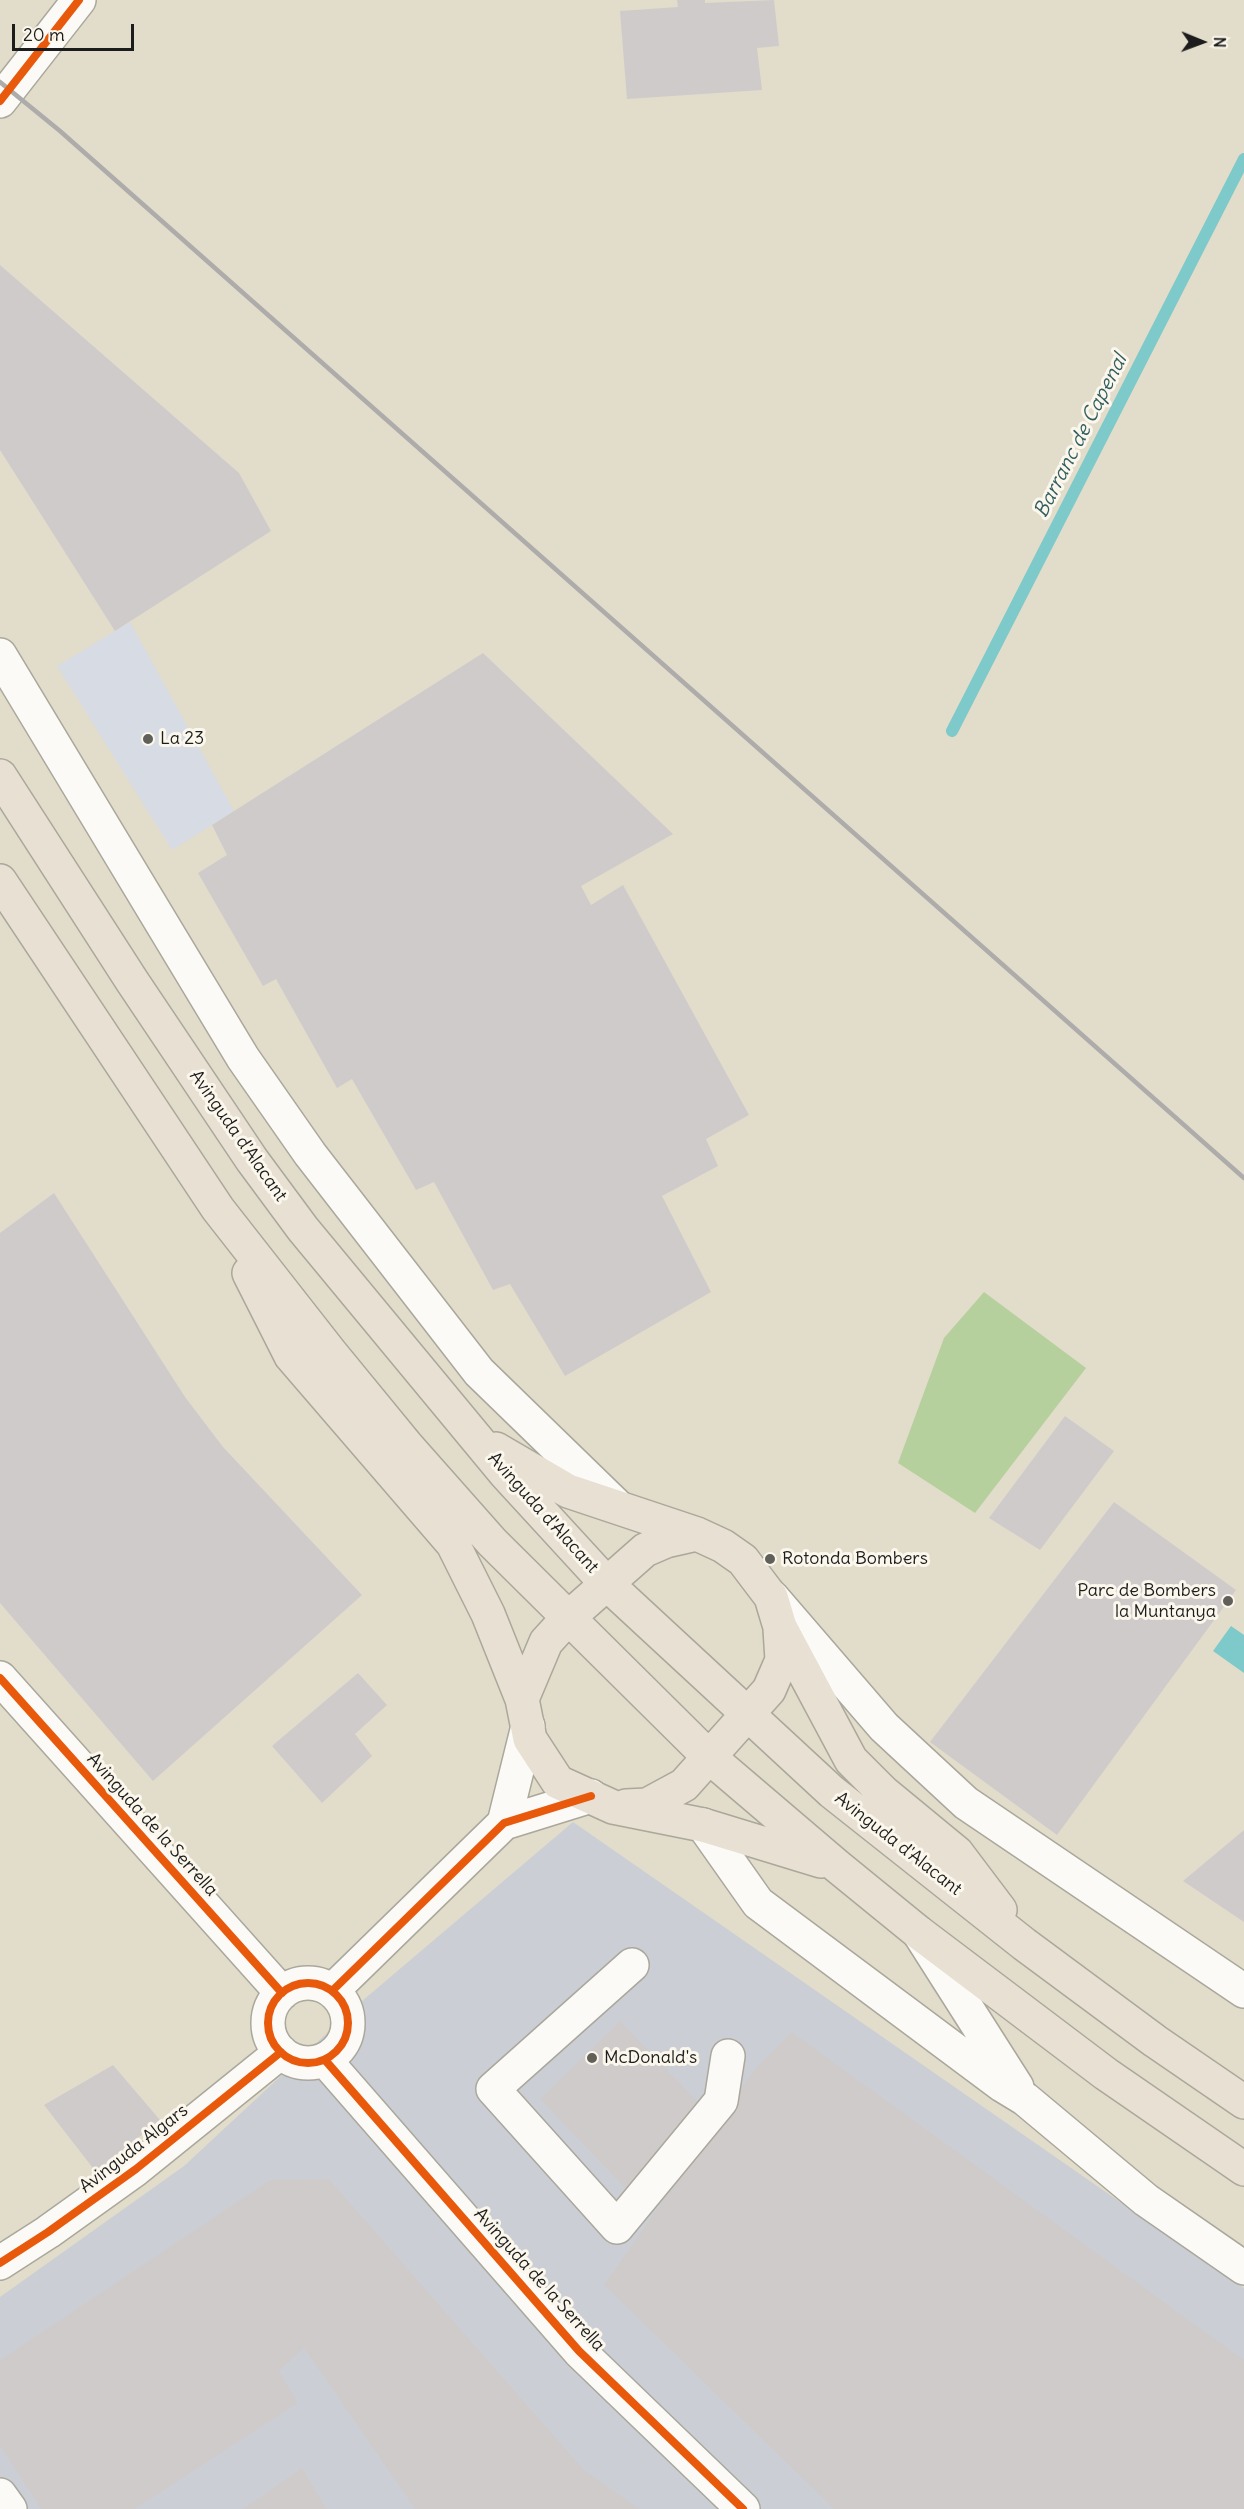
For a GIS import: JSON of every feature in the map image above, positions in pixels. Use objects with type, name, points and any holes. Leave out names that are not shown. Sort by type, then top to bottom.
[{"type":"main road","name":"Avinguda d'Alacant","points":[[0,776],[252,1160],[303,1229],[505,1473],[606,1583],[832,1792],[1024,1944],[1155,2042],[1244,2102]]},
{"type":"main road","points":[[0,881],[218,1209],[406,1446],[492,1542],[708,1756],[837,1866],[918,1932],[1106,2074],[1244,2169]]},
{"type":"main road","points":[[218,1209],[291,1356],[453,1544],[488,1614],[525,1713],[531,1739],[558,1782],[602,1801],[703,1825],[837,1866]]},
{"type":"main road","points":[[474,1436],[568,1491],[698,1534],[723,1546],[743,1560],[775,1612],[851,1760],[882,1792],[957,1853],[1024,1944]]},
{"type":"main road","points":[[525,1713],[546,1642],[568,1618],[645,1550],[666,1541],[698,1534]]},
{"type":"main road","points":[[602,1801],[647,1804],[684,1785],[769,1690],[782,1660],[775,1612]]},
{"type":"street","points":[[0,101],[79,0]]},
{"type":"street","points":[[0,655],[243,1058],[310,1154],[479,1372],[616,1505]]},
{"type":"street","points":[[775,1612],[884,1727],[966,1803],[1244,1991]]},
{"type":"street","name":"Avinguda de la Serrella","points":[[0,1678],[282,1993]]},
{"type":"street","points":[[504,1823],[525,1713]]},
{"type":"street","points":[[332,1991],[504,1823],[602,1801]]},
{"type":"street","points":[[703,1825],[758,1903],[1002,2085],[1025,2099],[1146,2200],[1244,2268]]},
{"type":"street","points":[[918,1932],[1025,2099]]},
{"type":"street","points":[[632,1965],[493,2089],[617,2227],[721,2101],[728,2056]]},
{"type":"street","points":[[309,1983],[321,1985],[332,1991],[341,2001],[346,2014],[347,2027],[344,2041],[335,2052],[325,2060],[311,2064],[297,2062],[281,2052],[269,2034],[268,2020],[271,2008],[282,1993],[297,1985],[309,1983]]},
{"type":"street","name":"Avinguda Algars","points":[[0,2264],[136,2169],[281,2052]]},
{"type":"street","name":"Avinguda de la Serrella","points":[[325,2060],[579,2350],[742,2509]]},
{"type":"street","points":[[0,2495],[10,2509]]},
{"type":"shaded area","name":"La 23","points":[[130,622],[234,811],[172,850],[57,666]]},
{"type":"shaded area","points":[[573,1822],[1244,2288],[1244,2509],[0,2509],[0,2297],[184,2166],[355,2007]]},
{"type":"green space","points":[[984,1292],[1086,1368],[975,1513],[898,1463],[944,1338]]},
{"type":"water","points":[[1231,1626],[1244,1635],[1244,1673],[1213,1651]]},
{"type":"building","points":[[677,0],[705,0],[705,3],[774,0],[779,46],[757,48],[762,90],[627,99],[620,11],[678,7]]},
{"type":"building","points":[[0,265],[239,473],[271,531],[115,631],[0,450]]},
{"type":"building","points":[[483,653],[673,834],[581,886],[591,905],[623,885],[749,1115],[706,1139],[718,1166],[662,1196],[711,1292],[565,1376],[510,1284],[493,1290],[434,1182],[416,1190],[352,1079],[337,1088],[276,979],[263,986],[198,873],[227,855],[212,825]]},
{"type":"building","points":[[54,1193],[185,1397],[223,1447],[362,1595],[153,1781],[0,1603],[0,1233]]},
{"type":"building","points":[[1065,1416],[1114,1451],[1040,1550],[989,1518]]},
{"type":"building","points":[[1114,1502],[1236,1590],[1057,1835],[930,1742]]},
{"type":"building","points":[[358,1673],[387,1705],[355,1734],[372,1756],[322,1803],[272,1746]]},
{"type":"building","points":[[1244,1830],[1244,1922],[1183,1881]]},
{"type":"building","points":[[620,2021],[705,2109],[625,2188],[540,2099]]},
{"type":"building","points":[[792,2032],[1244,2360],[1244,2509],[834,2509],[604,2285],[754,2070]]},
{"type":"building","points":[[113,2065],[160,2120],[96,2172],[44,2105]]},
{"type":"building","points":[[329,2179],[584,2470],[640,2509],[415,2509],[304,2348],[279,2371],[298,2403],[135,2509],[41,2509],[0,2446],[0,2360],[270,2180]]},
{"type":"building","points":[[302,2468],[327,2509],[243,2509]]},
{"type":"waterway","name":"Barranc de Capenal","points":[[952,731],[1244,159]]},
{"type":"railway","points":[[0,82],[60,131],[1244,1178]]},
{"type":"cycle path","points":[[0,101],[79,0]]},
{"type":"cycle path","points":[[0,1678],[282,1993]]},
{"type":"cycle path","points":[[332,1991],[504,1823],[591,1796]]},
{"type":"cycle path","points":[[308,1983],[323,1986],[336,1995],[345,2008],[348,2023],[345,2038],[336,2051],[323,2060],[308,2063],[293,2060],[280,2051],[271,2038],[268,2023],[271,2008],[280,1995],[293,1986],[308,1983]]},
{"type":"cycle path","points":[[0,2263],[136,2169],[281,2052]]},
{"type":"cycle path","points":[[325,2060],[579,2351],[743,2509]]},
{"type":"place","name":"La 23","points":[[148,739]]},
{"type":"place","name":"Rotonda Bombers","points":[[770,1559]]},
{"type":"place","name":"Parc de Bombers la Muntanya","points":[[1228,1601]]},
{"type":"place","name":"McDonald's","points":[[592,2058]]}]
